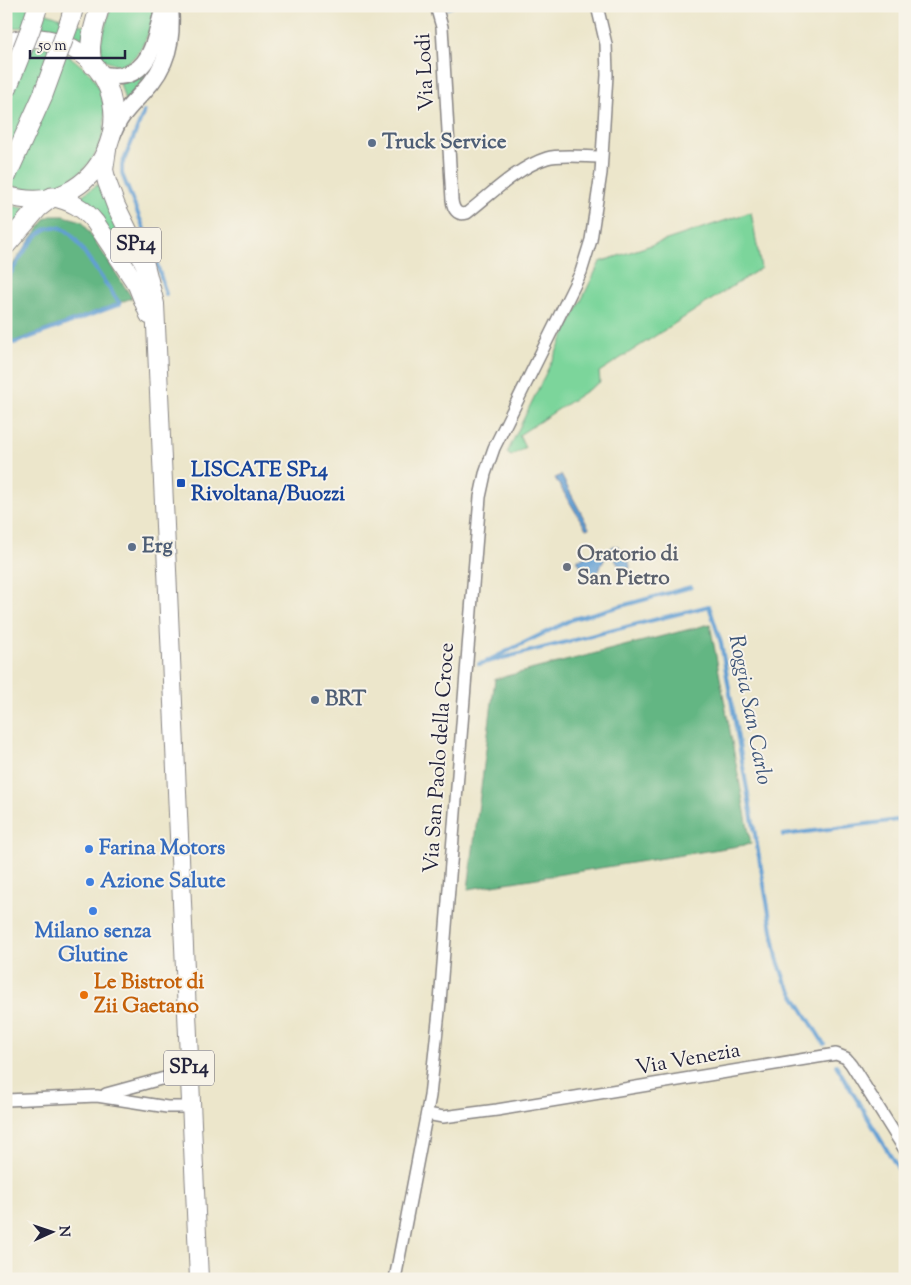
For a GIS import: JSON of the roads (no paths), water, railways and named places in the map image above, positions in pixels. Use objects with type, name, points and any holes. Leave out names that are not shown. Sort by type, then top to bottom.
[{"type":"highway","points":[[97,70],[91,55],[100,6]]},
{"type":"highway","points":[[6,91],[37,8]]},
{"type":"highway","points":[[6,177],[42,95],[72,14]]},
{"type":"highway","points":[[6,245],[38,208],[52,198]]},
{"type":"main road","points":[[97,70],[114,76],[127,76],[141,67],[151,51],[164,6]]},
{"type":"main road","points":[[6,195],[31,200],[52,198],[69,191],[84,181],[98,167],[118,121],[151,83],[163,63],[171,34],[170,6]]},
{"type":"main road","points":[[6,43],[30,38],[54,41],[77,51],[97,70],[107,86],[112,105],[114,121],[109,145]]},
{"type":"main road","name":"SP14","points":[[109,145],[104,170],[107,182],[116,206],[143,259],[151,282],[155,304],[199,1279]]},
{"type":"main road","name":"SP14","points":[[52,198],[77,206],[95,222],[137,285],[146,305],[157,342]]},
{"type":"street","name":"Via Lodi","points":[[436,6],[442,27],[452,200],[453,208],[456,211],[463,214],[467,213],[520,171],[547,158],[601,157]]},
{"type":"street","name":"Via San Paolo della Croce","points":[[395,1279],[427,1114],[440,1002],[481,490],[498,438],[586,260],[594,223],[601,157],[607,61],[606,44],[597,6]]},
{"type":"street","name":"Via Venezia","points":[[427,1114],[443,1117],[497,1110],[836,1054],[846,1058],[851,1064],[905,1150]]},
{"type":"street","points":[[6,1100],[97,1096],[126,1090],[161,1078],[189,1074]]},
{"type":"street","points":[[97,1096],[161,1106],[190,1106]]},
{"type":"water","points":[[561,475],[589,528],[586,529],[555,478]]},
{"type":"water","points":[[613,546],[618,546],[622,551],[628,559],[630,568],[626,570],[621,569],[613,557],[609,556],[605,558],[598,572],[589,580],[586,580],[586,573],[582,570],[578,559],[584,558],[585,555],[591,556],[594,552],[607,551]]},
{"type":"waterway","points":[[448,8],[453,6]]},
{"type":"waterway","points":[[144,112],[122,165],[122,174],[154,254],[166,294]]},
{"type":"waterway","points":[[6,281],[34,238],[44,230],[54,227],[64,229],[75,239],[120,304],[14,343],[6,338]]},
{"type":"waterway","points":[[487,661],[573,619],[691,587]]},
{"type":"waterway","name":"Roggia San Carlo","points":[[479,664],[709,606],[721,643],[777,958],[785,981],[824,1044]]},
{"type":"waterway","points":[[783,835],[905,819]]},
{"type":"waterway","name":"Roggia San Carlo","points":[[836,1065],[905,1180]]},
{"type":"place","name":"Truck Service","points":[[372,143]]},
{"type":"place","name":"LISCATE SP14 Rivoltana/Buozzi","points":[[181,483]]},
{"type":"place","name":"Erg","points":[[132,547]]},
{"type":"place","name":"Oratorio di San Pietro","points":[[567,567]]},
{"type":"place","name":"BRT","points":[[315,700]]},
{"type":"place","name":"Farina Motors","points":[[89,849]]},
{"type":"place","name":"Azione Salute","points":[[90,882]]},
{"type":"place","name":"Milano senza Glutine","points":[[93,911]]},
{"type":"place","name":"Le Bistrot di Zii Gaetano","points":[[84,995]]}]
